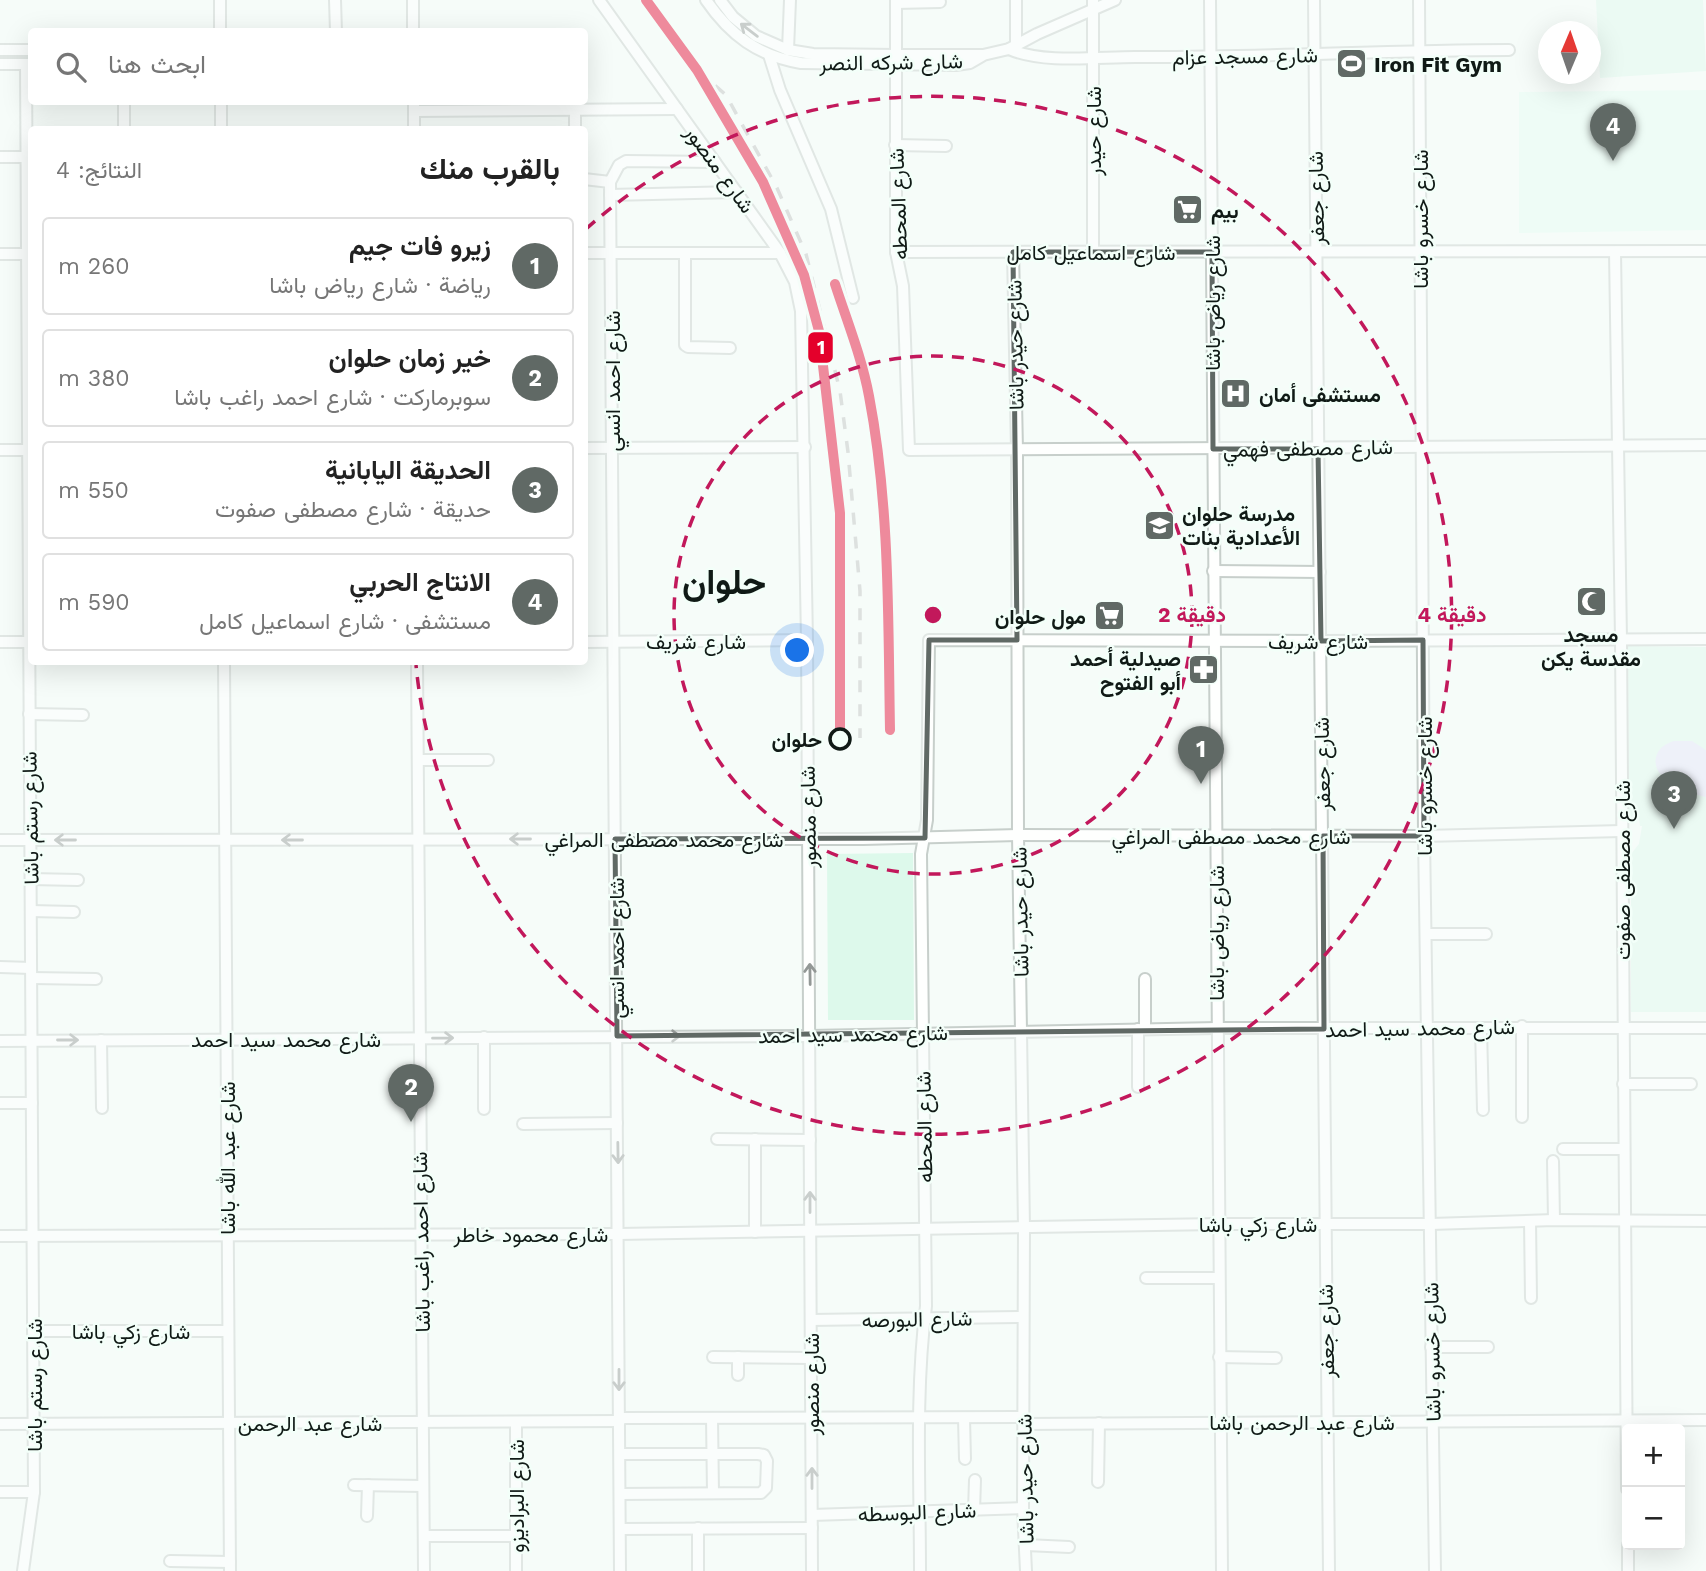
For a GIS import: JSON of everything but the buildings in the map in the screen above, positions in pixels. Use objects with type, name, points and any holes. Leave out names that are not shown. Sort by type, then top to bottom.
[{"type":"street","points":[[220,0],[220,28]]},
{"type":"street","points":[[335,0],[336,28]]},
{"type":"street","points":[[413,0],[413,28]]},
{"type":"street","name":"شارع منصور","points":[[599,0],[780,253],[795,282],[801,312],[807,640],[812,1571]]},
{"type":"street","name":"شارع شركه النصر","points":[[706,0],[728,29],[747,44],[769,55],[801,63],[896,60]]},
{"type":"street","name":"شارع شركه النصر","points":[[720,0],[744,27],[756,36],[788,50],[963,65],[984,54]]},
{"type":"street","points":[[788,50],[790,0]]},
{"type":"street","points":[[1012,47],[1016,0]]},
{"type":"street","points":[[1012,47],[1093,5],[1115,0]]},
{"type":"street","name":"شارع رياض باشا","points":[[1210,0],[1222,1571]]},
{"type":"street","name":"شارع جعفر","points":[[1314,0],[1329,1571]]},
{"type":"street","name":"شارع خسرو باشا","points":[[1419,0],[1424,836],[1435,1571]]},
{"type":"street","points":[[896,2],[940,2]]},
{"type":"street","name":"شارع المحطه","points":[[896,2],[896,252],[904,286],[909,450]]},
{"type":"street","name":"شارع حيدر","points":[[1093,5],[1093,252]]},
{"type":"street","name":"شارع مسجد عزام","points":[[984,54],[1012,47],[1031,56],[1093,57],[1314,56],[1419,50],[1509,50]]},
{"type":"street","points":[[0,50],[28,50]]},
{"type":"street","points":[[769,55],[780,90],[831,209],[853,298]]},
{"type":"street","points":[[0,64],[28,64]]},
{"type":"street","name":"شارع رستم باشا","points":[[29,105],[29,126]]},
{"type":"street","points":[[124,105],[124,126]]},
{"type":"street","points":[[221,105],[221,126]]},
{"type":"street","points":[[414,126],[414,106],[575,110],[677,109]]},
{"type":"street","points":[[575,110],[576,126]]},
{"type":"street","points":[[895,145],[946,146]]},
{"type":"street","points":[[0,158],[28,157]]},
{"type":"street","points":[[588,180],[610,183],[620,165],[626,162],[715,162]]},
{"type":"street","name":"شارع احمد انسي","points":[[610,183],[620,1571]]},
{"type":"street","points":[[610,195],[737,192]]},
{"type":"street","name":"شارع اسماعيل كامل","points":[[896,252],[1706,251]]},
{"type":"street","name":"شارع حيدر باشا","points":[[1013,252],[1024,1228],[1023,1508],[1026,1571]]},
{"type":"street","name":"شارع مصطفى صفوت","points":[[1615,252],[1621,639],[1627,1487]]},
{"type":"street","points":[[588,253],[780,253]]},
{"type":"street","points":[[685,253],[685,345],[730,348]]},
{"type":"street","points":[[0,254],[28,254]]},
{"type":"street","name":"شارع مصطفى فهمي","points":[[909,450],[1706,446]]},
{"type":"street","points":[[588,448],[805,447]]},
{"type":"street","points":[[0,450],[28,450]]},
{"type":"street","points":[[1213,571],[1320,572]]},
{"type":"street","name":"شارع شريف","points":[[929,640],[1321,642],[1706,639]]},
{"type":"street","name":"شارع شريف","points":[[588,642],[807,640]]},
{"type":"street","name":"شارع المحطه","points":[[920,1571],[919,1417],[923,1319],[926,1306],[921,854],[927,820],[929,640]]},
{"type":"street","points":[[0,642],[28,642]]},
{"type":"street","name":"شارع رستم باشا","points":[[23,1571],[34,1492],[30,665]]},
{"type":"street","name":"شارع عبد الله باشا","points":[[224,665],[230,1567]]},
{"type":"street","name":"شارع احمد راغب باشا","points":[[416,665],[424,1571]]},
{"type":"street","points":[[29,714],[83,715]]},
{"type":"street","points":[[418,760],[488,760]]},
{"type":"street","name":"شارع محمد مصطفى المراغي","points":[[0,840],[808,839],[1018,835],[1424,836],[1621,831]]},
{"type":"street","points":[[31,879],[78,880]]},
{"type":"street","points":[[32,911],[74,912]]},
{"type":"street","points":[[1426,934],[1486,934]]},
{"type":"street","points":[[0,967],[96,979]]},
{"type":"street","points":[[1138,1087],[1145,979]]},
{"type":"street","points":[[1522,1026],[1522,1117]]},
{"type":"street","name":"شارع محمد سيد احمد","points":[[0,1041],[810,1036],[1217,1028],[1706,1028]]},
{"type":"street","points":[[1480,1028],[1483,1110]]},
{"type":"street","points":[[484,1037],[484,1109]]},
{"type":"street","points":[[101,1040],[102,1108]]},
{"type":"street","points":[[1623,1084],[1691,1084]]},
{"type":"street","points":[[0,1103],[32,1103]]},
{"type":"street","points":[[523,1124],[617,1123]]},
{"type":"street","points":[[717,1139],[810,1140]]},
{"type":"street","points":[[755,1139],[755,1232]]},
{"type":"street","points":[[1563,1149],[1624,1149]]},
{"type":"street","points":[[1553,1161],[1554,1220]]},
{"type":"street","points":[[1530,1221],[1531,1298]]},
{"type":"street","name":"شارع زكي باشا","points":[[810,1232],[1218,1224],[1706,1221]]},
{"type":"street","name":"شارع محمود خاطر","points":[[0,1236],[810,1232]]},
{"type":"street","points":[[1146,1278],[1218,1278]]},
{"type":"street","name":"شارع البورصه","points":[[811,1320],[1023,1317]]},
{"type":"street","name":"شارع زكي باشا","points":[[33,1331],[229,1331]]},
{"type":"street","points":[[1431,1347],[1488,1347]]},
{"type":"street","points":[[713,1357],[811,1358]]},
{"type":"street","points":[[738,1357],[738,1375]]},
{"type":"street","points":[[1219,1357],[1276,1358]]},
{"type":"street","name":"شارع عبد الرحمن باشا","points":[[811,1417],[919,1417],[1099,1423],[1706,1420]]},
{"type":"street","name":"شارع عبد الرحمن","points":[[0,1424],[516,1422],[811,1417]]},
{"type":"street","points":[[712,1418],[713,1493]]},
{"type":"street","points":[[964,1418],[965,1459]]},
{"type":"street","name":"شارع البراديزو","points":[[516,1422],[516,1571]]},
{"type":"street","points":[[1098,1482],[1099,1423]]},
{"type":"street","points":[[620,1454],[762,1454],[767,1461],[764,1492],[620,1494]]},
{"type":"street","points":[[974,1511],[975,1480]]},
{"type":"street","points":[[354,1485],[424,1486]]},
{"type":"street","points":[[367,1516],[368,1485]]},
{"type":"street","points":[[0,1492],[34,1492]]},
{"type":"street","name":"شارع البوسطه","points":[[812,1515],[1023,1508]]},
{"type":"street","points":[[698,1528],[698,1571]]},
{"type":"street","points":[[620,1529],[812,1528]]},
{"type":"street","points":[[424,1536],[516,1535]]},
{"type":"street","points":[[1026,1545],[1069,1547]]},
{"type":"street","points":[[1628,1550],[1628,1571]]},
{"type":"street","points":[[170,1561],[230,1567]]},
{"type":"highlighted area","points":[[1013,252],[1212,252],[1213,449],[1318,449],[1321,641],[1423,640],[1424,836],[1323,836],[1324,1029],[617,1036],[615,839],[925,838],[929,640],[1017,640]]},
{"type":"shaded area","points":[[1596,0],[1703,0],[1706,71],[1601,78],[1601,21],[1597,21]]},
{"type":"shaded area","points":[[1706,90],[1706,230],[1519,233],[1519,92]]},
{"type":"shaded area","points":[[1628,646],[1706,647],[1706,1012],[1631,1012],[1631,854],[1639,844],[1642,826],[1639,817],[1629,817]]},
{"type":"shaded area","points":[[913,853],[914,1020],[828,1020],[827,854]]},
{"type":"water","points":[[1674,741],[1692,741],[1706,750],[1706,797],[1680,789],[1658,771],[1658,752]]},
{"type":"railway","points":[[697,70],[726,95],[777,188],[806,254],[840,391],[860,591],[860,738]]},
{"type":"transit line","name":"1","points":[[646,0],[697,70],[763,182],[804,275],[819,331],[840,513],[840,739]]},
{"type":"transit line","name":"1","points":[[835,284],[862,368],[876,437],[887,563],[890,730]]},
{"type":"place","name":"Iron Fit Gym","points":[[1351,64]]},
{"type":"place","name":"الانتاج الحربي","points":[[1613,161]]},
{"type":"place","name":"بيم","points":[[1188,210]]},
{"type":"place","name":"مستشفى أمان","points":[[1236,394]]},
{"type":"place","name":"مدرسة حلوان الأعدادية بنات","points":[[1159,525]]},
{"type":"place","name":"مسجد مقدسة يكن","points":[[1591,602]]},
{"type":"place","name":"مول حلوان","points":[[1109,616]]},
{"type":"place","name":"صيدلية أحمد أبو الفتوح","points":[[1204,670]]},
{"type":"place","name":"حلوان","points":[[840,739]]},
{"type":"place","name":"زيرو فات جيم","points":[[1201,784]]},
{"type":"place","name":"الحديقة اليابانية","points":[[1674,829]]},
{"type":"place","name":"خير زمان حلوان","points":[[411,1122]]},
{"type":"district","name":"حلوان","points":[[724,582]]}]
